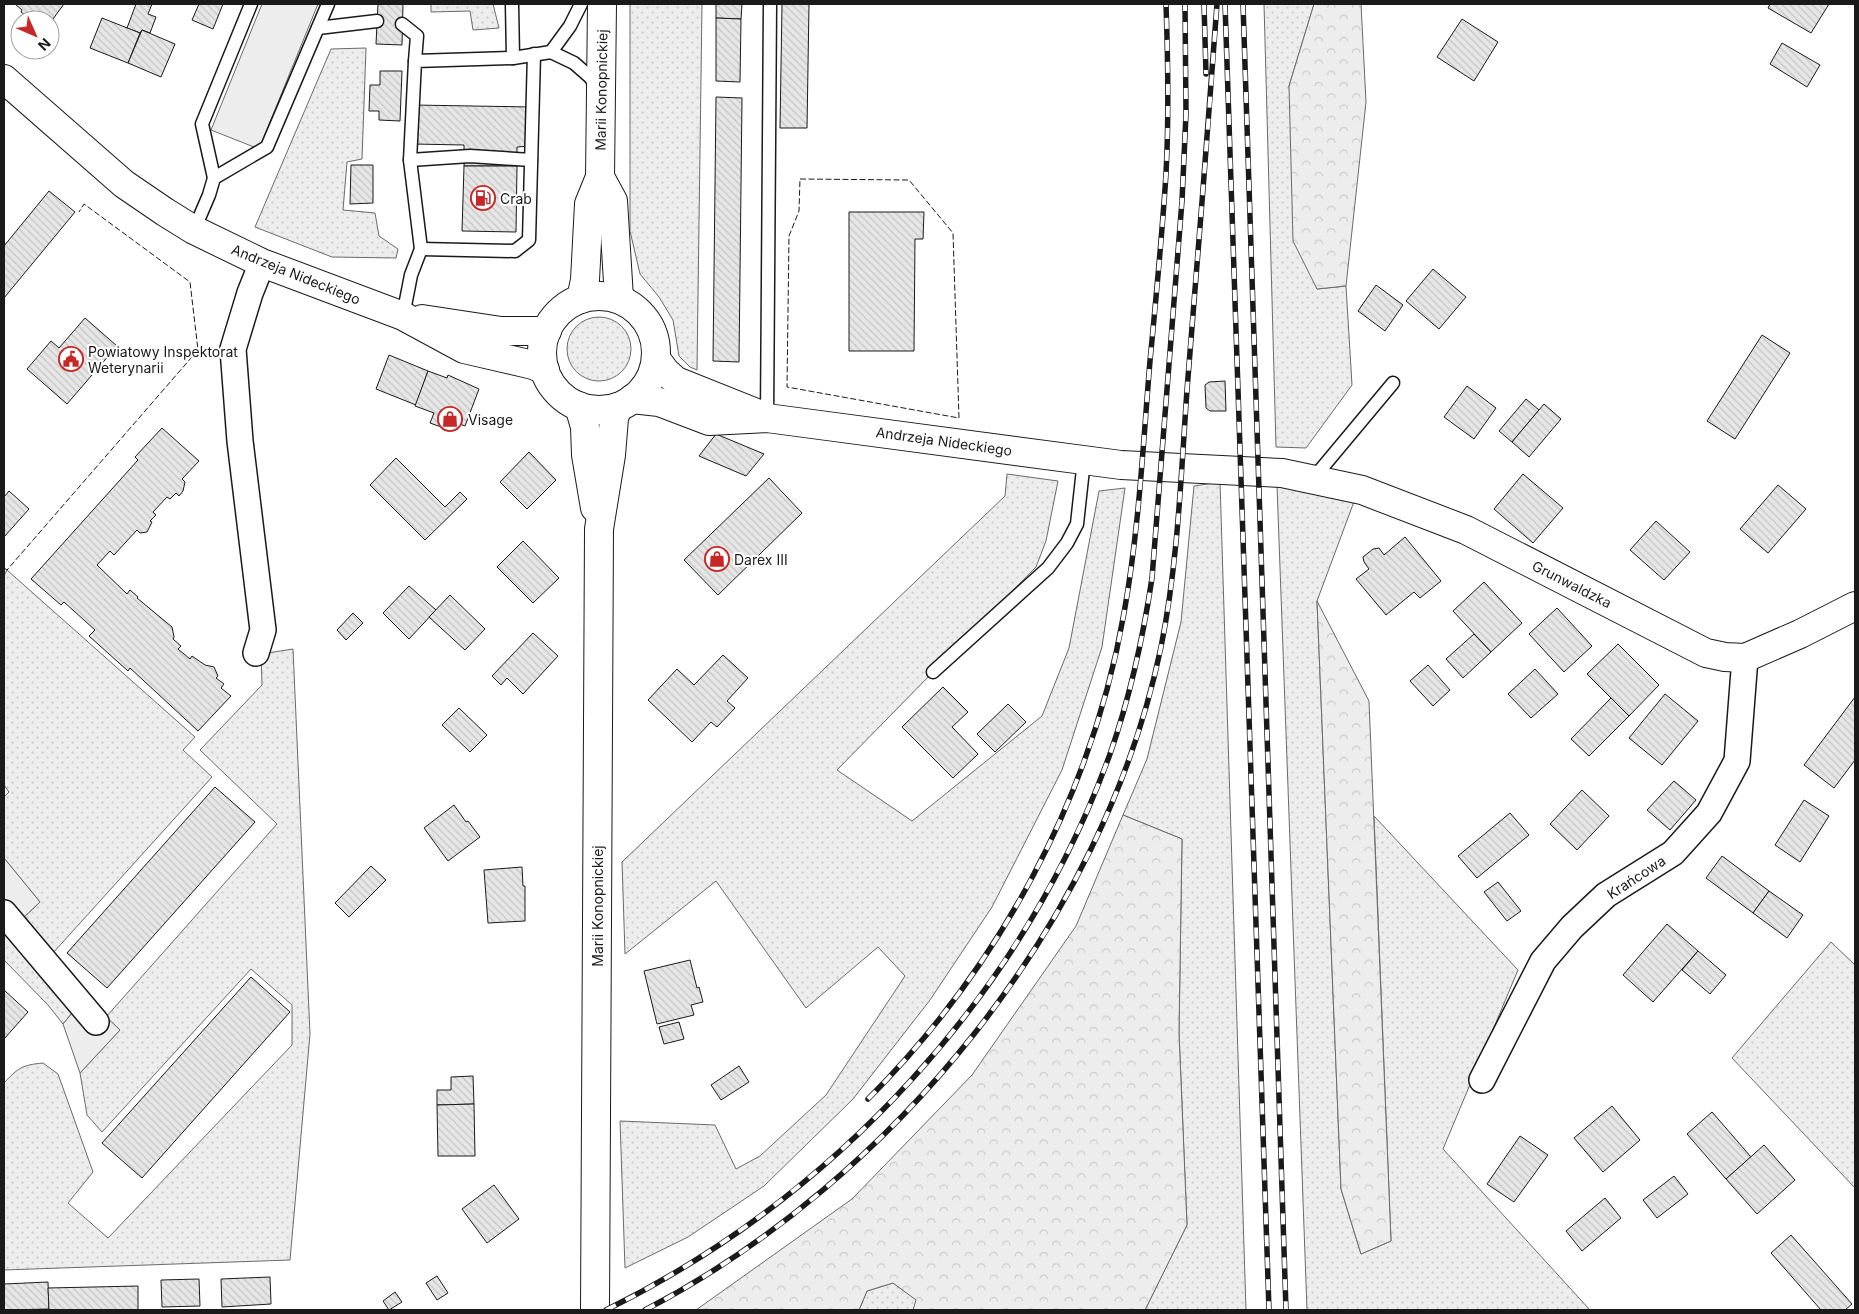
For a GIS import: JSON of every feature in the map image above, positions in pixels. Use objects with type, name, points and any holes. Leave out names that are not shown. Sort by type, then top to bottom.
[{"type":"street","name":"Marii Konopnickiej","points":[[581,299],[585,280],[589,204],[600,177],[602,4]]},
{"type":"street","name":"Andrzeja Nideckiego","points":[[4,79],[124,184],[194,230],[262,263],[403,316],[464,349],[533,365],[544,370]]},
{"type":"street","name":"Marii Konopnickiej","points":[[600,177],[613,202],[619,298]]},
{"type":"street","points":[[256,653],[263,630],[240,441],[233,349],[250,293],[262,263]]},
{"type":"street","points":[[594,295],[608,295],[619,298],[642,315],[652,329],[656,346],[656,359],[651,378],[643,390],[625,403],[593,409],[579,406],[564,397],[552,384],[544,370],[542,356],[547,331],[553,320],[566,307],[581,299],[594,295]]},
{"type":"street","name":"Andrzeja Nideckiego","points":[[403,316],[501,331],[547,331]]},
{"type":"street","name":"Andrzeja Nideckiego","points":[[656,359],[665,372],[676,381],[767,418]]},
{"type":"street","name":"Andrzeja Nideckiego","points":[[625,403],[659,402],[709,421],[767,418],[1121,465],[1282,473]]},
{"type":"street","name":"Marii Konopnickiej","points":[[595,1310],[599,529],[611,455],[614,418],[625,403]]},
{"type":"street","name":"Marii Konopnickiej","points":[[579,406],[585,427],[586,455],[599,529]]},
{"type":"street","name":"Grunwaldzka","points":[[1282,473],[1362,490],[1466,530],[1706,653],[1744,658],[1800,634],[1855,606]]},
{"type":"street","name":"Krańcowa","points":[[1482,1080],[1543,961],[1572,926],[1606,895],[1673,853],[1709,814],[1737,761],[1744,658]]},
{"type":"street","points":[[4,913],[96,1022]]},
{"type":"lane","points":[[194,230],[214,178],[202,124],[251,4]]},
{"type":"lane","points":[[214,178],[267,147],[328,4]]},
{"type":"lane","points":[[512,4],[513,58]]},
{"type":"lane","points":[[551,52],[570,26],[581,4]]},
{"type":"lane","points":[[767,418],[770,4]]},
{"type":"lane","points":[[318,28],[377,21]]},
{"type":"lane","points":[[402,24],[417,36],[410,160],[421,249],[412,275],[403,316]]},
{"type":"lane","points":[[416,61],[513,58],[551,52],[574,62],[590,77],[601,95]]},
{"type":"lane","points":[[421,249],[515,252],[529,240],[534,54]]},
{"type":"lane","points":[[410,160],[470,156],[531,160]]},
{"type":"lane","points":[[1312,480],[1393,383]]},
{"type":"lane","points":[[933,672],[1048,568],[1068,543],[1077,524],[1084,460]]},
{"type":"green space","points":[[431,4],[493,4],[499,28],[473,30],[470,11],[431,12]]},
{"type":"green space","points":[[630,4],[702,4],[697,370],[690,367],[679,356],[673,320],[659,297],[640,274],[630,231]]},
{"type":"green space","points":[[1264,4],[1314,4],[1289,86],[1317,289],[1346,286],[1352,385],[1306,448],[1276,447]]},
{"type":"green space","points":[[1314,4],[1361,4],[1366,102],[1346,286],[1317,289],[1293,241],[1289,86]]},
{"type":"green space","points":[[366,48],[362,159],[347,162],[343,210],[375,213],[379,236],[398,249],[396,258],[332,257],[255,227],[331,49]]},
{"type":"green space","points":[[593,317],[605,317],[622,326],[629,337],[631,349],[629,361],[622,372],[605,381],[593,381],[581,376],[572,367],[567,355],[567,343],[572,331],[581,322]]},
{"type":"green space","points":[[1007,474],[1058,481],[1046,541],[1036,567],[837,770],[912,821],[1042,716],[1069,648],[1099,491],[1125,488],[1102,647],[1062,770],[992,907],[930,1000],[853,1099],[764,1186],[688,1237],[625,1268],[620,1121],[715,1125],[736,1169],[760,1156],[826,1095],[905,976],[878,947],[806,1008],[716,881],[625,954],[622,862],[1005,496]]},
{"type":"green space","points":[[1220,482],[1246,1310],[1145,1310],[1187,1225],[1179,1033],[1182,839],[1123,815],[1147,759],[1181,622],[1194,486]]},
{"type":"green space","points":[[1277,485],[1355,499],[1317,601],[1341,1189],[1361,1254],[1391,1241],[1374,816],[1518,970],[1443,1149],[1590,1310],[1307,1310]]},
{"type":"green space","points":[[7,570],[195,737],[183,750],[212,777],[53,953],[22,919],[40,902],[4,858],[4,797],[9,792],[4,785],[4,576]]},
{"type":"green space","points":[[1317,601],[1369,701],[1391,1241],[1361,1254],[1341,1189]]},
{"type":"green space","points":[[293,649],[310,1034],[290,1260],[4,1270],[4,1083],[17,1071],[25,1066],[43,1063],[58,1074],[93,1172],[68,1203],[108,1238],[292,1045],[292,1005],[251,969],[102,1132],[87,1115],[80,1073],[120,1030],[106,1017],[277,824],[200,750],[262,685],[261,654]]},
{"type":"green space","points":[[1123,815],[1182,839],[1179,1033],[1187,1225],[1145,1310],[913,1310],[916,1300],[893,1283],[867,1291],[859,1310],[696,1310],[852,1199],[972,1075],[1076,926]]},
{"type":"green space","points":[[4,933],[73,1012],[63,1024],[48,1005],[4,960]]},
{"type":"green space","points":[[1831,942],[1855,965],[1855,1188],[1732,1058]]},
{"type":"green space","points":[[893,1283],[917,1300],[913,1310],[859,1310],[867,1291]]},
{"type":"shaded area","points":[[262,4],[318,4],[259,149],[211,130]]},
{"type":"shaded area","points":[[4,858],[40,902],[22,919],[4,898]]},
{"type":"shaded area","points":[[4,920],[120,1030],[80,1073],[63,1024],[73,1012],[4,933]]},
{"type":"building","points":[[15,4],[64,4],[60,10],[22,10]]},
{"type":"building","points":[[136,4],[152,4],[148,14],[156,17],[150,33],[142,30],[140,33],[127,28]]},
{"type":"building","points":[[199,4],[223,4],[213,29],[192,20]]},
{"type":"building","points":[[378,4],[403,4],[402,45],[376,44]]},
{"type":"building","points":[[716,4],[742,4],[741,19],[716,18]]},
{"type":"building","points":[[782,4],[809,4],[807,128],[780,128]]},
{"type":"building","points":[[1770,4],[1829,4],[1811,33],[1768,8]]},
{"type":"building","points":[[102,18],[140,33],[128,63],[90,48]]},
{"type":"building","points":[[716,18],[741,19],[740,82],[716,81]]},
{"type":"building","points":[[1462,19],[1498,42],[1474,81],[1437,57]]},
{"type":"building","points":[[142,30],[175,44],[161,77],[128,63]]},
{"type":"building","points":[[1782,43],[1820,65],[1807,87],[1770,64]]},
{"type":"building","points":[[380,71],[402,71],[400,121],[379,120],[379,111],[369,111],[370,85],[380,85]]},
{"type":"building","points":[[716,97],[742,98],[739,362],[713,361]]},
{"type":"building","points":[[413,105],[532,107],[531,146],[517,147],[517,166],[464,166],[464,145],[413,144]]},
{"type":"building","points":[[351,165],[373,165],[373,203],[350,204]]},
{"type":"building","points":[[464,166],[517,166],[516,232],[462,231]]},
{"type":"building","points":[[49,191],[75,212],[4,298],[4,246]]},
{"type":"building","points":[[849,212],[924,212],[923,239],[915,239],[914,351],[849,351]]},
{"type":"building","points":[[1433,269],[1466,297],[1439,329],[1406,301]]},
{"type":"building","points":[[1376,285],[1403,305],[1385,331],[1358,311]]},
{"type":"building","name":"Powiatowy Inspektorat Weterynarii","points":[[85,318],[117,346],[67,404],[27,369],[51,341],[59,348]]},
{"type":"building","points":[[1762,335],[1790,353],[1735,439],[1707,421]]},
{"type":"building","points":[[389,355],[428,371],[416,405],[376,389]]},
{"type":"building","points":[[428,371],[447,378],[448,375],[479,389],[465,426],[447,419],[444,428],[430,423],[434,413],[415,406]]},
{"type":"building","points":[[1225,381],[1226,411],[1210,411],[1206,408],[1205,385],[1209,382]]},
{"type":"building","points":[[1467,386],[1496,408],[1474,439],[1444,417]]},
{"type":"building","points":[[1526,399],[1539,410],[1512,442],[1499,431]]},
{"type":"building","points":[[1544,404],[1561,419],[1529,457],[1512,442]]},
{"type":"building","points":[[162,428],[199,461],[182,479],[185,482],[183,491],[179,496],[176,493],[170,499],[167,497],[153,512],[156,515],[150,521],[152,522],[147,532],[140,533],[137,530],[114,555],[110,551],[97,565],[127,594],[130,590],[172,627],[173,639],[181,646],[178,649],[190,659],[192,656],[205,665],[214,667],[218,676],[216,678],[224,684],[221,688],[231,696],[198,731],[130,668],[128,671],[89,636],[95,630],[64,602],[61,605],[31,579],[138,460],[135,457]]},
{"type":"building","points":[[716,434],[764,454],[746,476],[699,456]]},
{"type":"building","points":[[529,452],[556,480],[527,509],[500,482]]},
{"type":"building","points":[[396,458],[445,507],[460,492],[467,499],[425,540],[370,485]]},
{"type":"building","points":[[1523,474],[1563,508],[1533,543],[1494,509]]},
{"type":"building","points":[[769,478],[802,513],[718,595],[684,560]]},
{"type":"building","points":[[1778,485],[1806,509],[1768,553],[1740,529]]},
{"type":"building","points":[[9,491],[29,509],[4,537],[4,497]]},
{"type":"building","points":[[1656,521],[1690,552],[1664,580],[1630,550]]},
{"type":"building","points":[[1405,537],[1441,581],[1420,598],[1414,592],[1386,615],[1356,579],[1369,569],[1363,557],[1373,549],[1379,548],[1384,555]]},
{"type":"building","points":[[523,541],[559,578],[533,603],[497,567]]},
{"type":"building","points":[[1484,582],[1522,623],[1491,652],[1453,611]]},
{"type":"building","points":[[409,586],[436,610],[409,639],[383,613]]},
{"type":"building","points":[[450,595],[485,629],[465,650],[429,617]]},
{"type":"building","points":[[1557,608],[1592,646],[1564,672],[1529,634]]},
{"type":"building","points":[[353,613],[363,623],[346,640],[337,630]]},
{"type":"building","points":[[533,633],[558,656],[523,694],[507,678],[501,685],[492,676]]},
{"type":"building","points":[[1474,634],[1491,652],[1463,678],[1446,659]]},
{"type":"building","points":[[1618,644],[1659,685],[1629,716],[1587,674]]},
{"type":"building","points":[[723,655],[748,678],[727,701],[735,708],[717,727],[711,722],[692,742],[648,700],[677,669],[694,685]]},
{"type":"building","points":[[1428,665],[1450,690],[1433,706],[1410,681]]},
{"type":"building","points":[[1535,669],[1558,694],[1531,718],[1508,694]]},
{"type":"building","points":[[943,687],[968,712],[952,727],[978,754],[953,778],[902,727]]},
{"type":"building","points":[[1665,694],[1698,721],[1662,765],[1629,738]]},
{"type":"building","points":[[1855,697],[1855,760],[1834,788],[1804,765]]},
{"type":"building","points":[[1611,698],[1629,716],[1589,756],[1571,739]]},
{"type":"building","points":[[1008,704],[1026,722],[995,752],[977,734]]},
{"type":"building","points":[[459,708],[487,735],[470,752],[442,725]]},
{"type":"building","points":[[1674,781],[1696,800],[1670,830],[1647,810]]},
{"type":"building","points":[[215,787],[255,822],[107,988],[67,953]]},
{"type":"building","points":[[1582,790],[1609,816],[1577,850],[1550,824]]},
{"type":"building","points":[[1804,800],[1829,816],[1800,862],[1775,845]]},
{"type":"building","points":[[454,805],[480,837],[448,861],[424,828]]},
{"type":"building","points":[[1510,813],[1529,835],[1477,878],[1458,856]]},
{"type":"building","points":[[1722,856],[1769,891],[1753,913],[1706,878]]},
{"type":"building","points":[[371,866],[386,880],[349,917],[335,903]]},
{"type":"building","points":[[522,867],[523,886],[525,886],[525,921],[488,923],[484,870]]},
{"type":"building","points":[[1498,882],[1521,911],[1507,921],[1484,892]]},
{"type":"building","points":[[1769,891],[1803,915],[1787,938],[1753,913]]},
{"type":"building","points":[[1667,924],[1698,951],[1653,1002],[1623,975]]},
{"type":"building","points":[[1698,951],[1726,975],[1710,994],[1682,970]]},
{"type":"building","points":[[690,960],[697,988],[699,987],[703,1002],[691,1005],[694,1015],[657,1024],[644,971]]},
{"type":"building","points":[[251,977],[290,1012],[142,1178],[102,1143]]},
{"type":"building","points":[[4,990],[28,1012],[4,1039]]},
{"type":"building","points":[[679,1022],[684,1039],[664,1044],[659,1027]]},
{"type":"building","points":[[739,1066],[749,1082],[721,1100],[711,1085]]},
{"type":"building","points":[[473,1076],[474,1104],[437,1105],[437,1090],[451,1090],[451,1077]]},
{"type":"building","points":[[474,1104],[475,1156],[438,1156],[437,1105]]},
{"type":"building","points":[[1612,1106],[1640,1140],[1603,1172],[1574,1138]]},
{"type":"building","points":[[1712,1112],[1751,1157],[1726,1179],[1687,1134]]},
{"type":"building","points":[[1520,1136],[1548,1155],[1514,1202],[1487,1184]]},
{"type":"building","points":[[1764,1145],[1795,1180],[1757,1214],[1726,1179]]},
{"type":"building","points":[[1674,1176],[1688,1194],[1657,1218],[1643,1200]]},
{"type":"building","points":[[494,1185],[519,1219],[487,1243],[462,1209]]},
{"type":"building","points":[[1605,1198],[1621,1218],[1582,1251],[1566,1231]]},
{"type":"building","points":[[1791,1235],[1852,1304],[1845,1310],[1821,1310],[1771,1253]]},
{"type":"building","points":[[437,1276],[448,1293],[437,1300],[426,1283]]},
{"type":"building","points":[[270,1277],[271,1304],[222,1307],[221,1279]]},
{"type":"building","points":[[199,1279],[200,1306],[162,1307],[161,1280]]},
{"type":"building","points":[[48,1282],[49,1309],[4,1310],[4,1284]]},
{"type":"building","points":[[138,1286],[138,1310],[49,1310],[48,1288]]},
{"type":"building","points":[[395,1292],[402,1302],[389,1310],[383,1301]]},
{"type":"railway","points":[[868,1099],[915,1048],[959,994],[998,936],[1033,875],[1063,813],[1089,748],[1109,681],[1124,613],[1133,550],[1161,245],[1168,131],[1166,4]]},
{"type":"railway","points":[[606,1310],[690,1264],[769,1209],[843,1148],[911,1080],[972,1006],[1026,927],[1072,843],[1110,754],[1124,711],[1140,645],[1152,578],[1182,201],[1186,114],[1185,4]]},
{"type":"railway","points":[[1204,4],[1206,74]]},
{"type":"railway","points":[[645,1310],[736,1256],[822,1191],[902,1116],[975,1033],[1038,944],[1091,848],[1133,749],[1161,647],[1167,615],[1178,519],[1217,4]]},
{"type":"railway","points":[[1225,4],[1269,1310]]},
{"type":"railway","points":[[1243,4],[1286,1310]]},
{"type":"fence","points":[[800,179],[909,180],[953,233],[959,418],[787,387],[789,236],[799,211],[800,179]]},
{"type":"fence","points":[[4,568],[7,570],[198,350],[190,282],[84,204],[79,212]]},
{"type":"place","name":"Crab","points":[[483,198]]},
{"type":"place","name":"Powiatowy Inspektorat Weterynarii","points":[[71,359]]},
{"type":"place","name":"Visage","points":[[450,419]]},
{"type":"place","name":"Darex III","points":[[717,559]]}]
